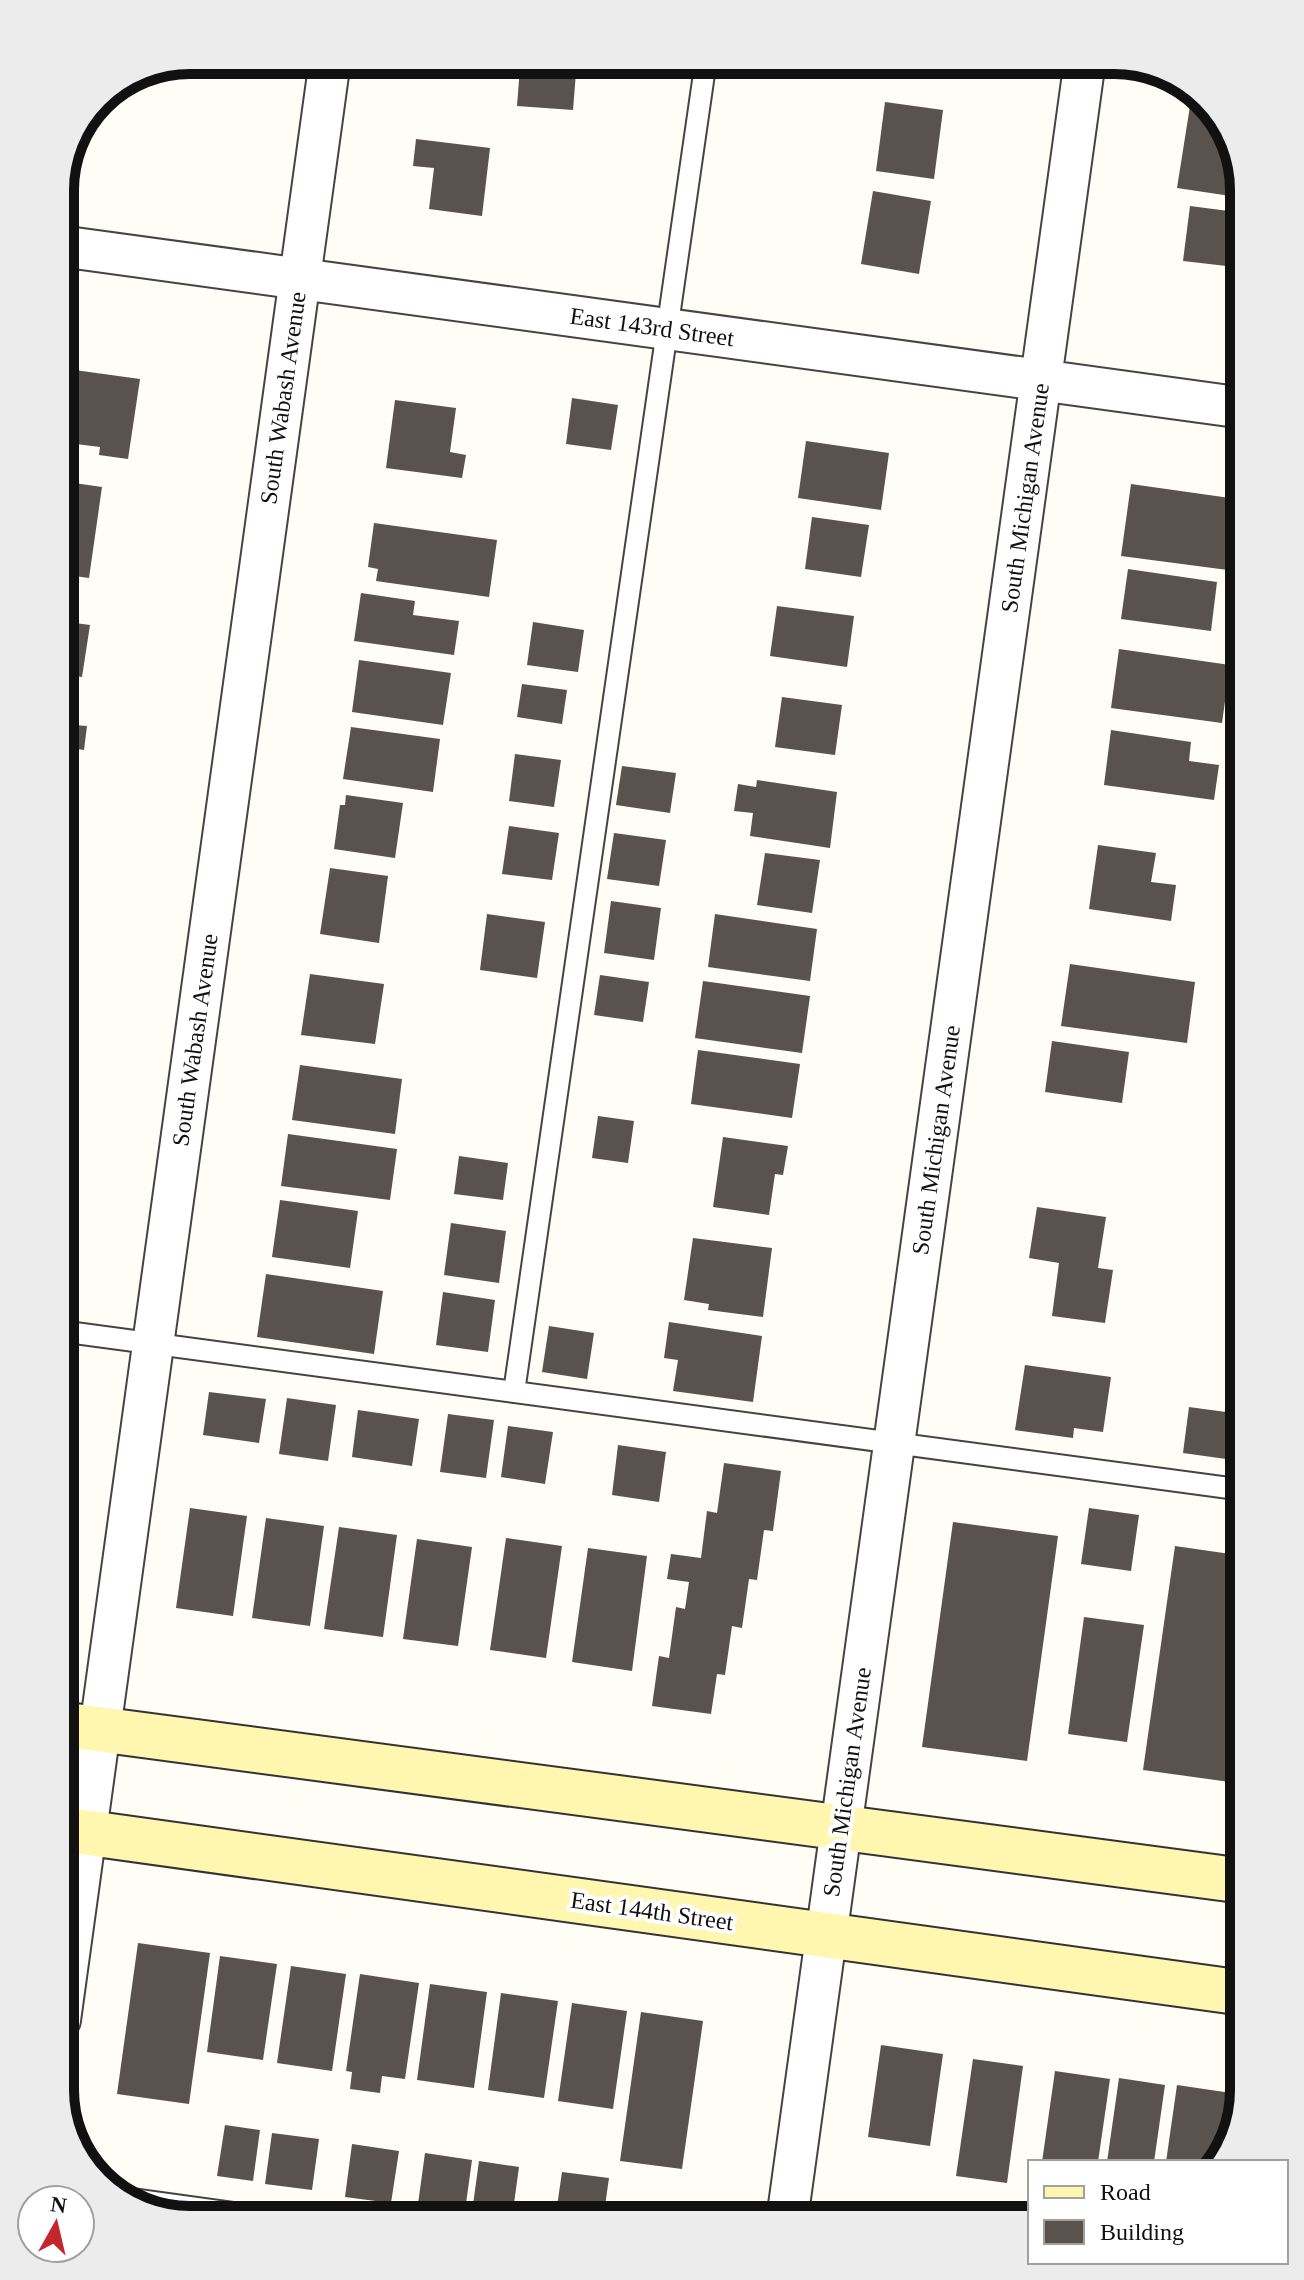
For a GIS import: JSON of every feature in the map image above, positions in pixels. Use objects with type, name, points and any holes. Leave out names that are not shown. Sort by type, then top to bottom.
[{"type":"street","name":"South Wabash Avenue","points":[[74,1816],[80,1726],[153,1344],[328,74]]},
{"type":"street","name":"South Michigan Avenue","points":[[789,2206],[1083,74]]},
{"type":"street","name":"East 143rd Street","points":[[74,248],[1230,406]]},
{"type":"street","points":[[80,1726],[1230,1879]]},
{"type":"street","name":"East 144th Street","points":[[74,1831],[1230,1991]]},
{"type":"lane","points":[[514,1392],[704,74]]},
{"type":"lane","points":[[74,1333],[1230,1488]]},
{"type":"building","points":[[519,74],[576,74],[573,110],[517,106]]},
{"type":"building","points":[[912,74],[956,74],[955,79]]},
{"type":"building","points":[[885,102],[943,110],[934,179],[876,171]]},
{"type":"building","points":[[1190,106],[1195,107],[1211,125],[1224,152],[1230,196],[1177,188]]},
{"type":"building","points":[[416,139],[490,148],[482,216],[429,209],[434,168],[413,166]]},
{"type":"building","points":[[873,191],[931,201],[919,274],[861,264]]},
{"type":"building","points":[[1190,206],[1230,211],[1230,266],[1183,261]]},
{"type":"building","points":[[74,370],[140,379],[128,459],[99,455],[100,447],[74,444]]},
{"type":"building","points":[[572,398],[618,405],[611,450],[566,444]]},
{"type":"building","points":[[395,400],[456,408],[450,452],[466,455],[462,478],[386,468]]},
{"type":"building","points":[[806,441],[889,453],[881,510],[798,498]]},
{"type":"building","points":[[74,483],[102,487],[89,578],[74,576]]},
{"type":"building","points":[[1131,484],[1230,498],[1230,570],[1121,556]]},
{"type":"building","points":[[812,517],[869,525],[861,577],[805,569]]},
{"type":"building","points":[[374,523],[497,540],[489,597],[376,581],[378,569],[368,567]]},
{"type":"building","points":[[1128,569],[1217,582],[1211,631],[1121,619]]},
{"type":"building","points":[[361,593],[415,601],[413,615],[459,621],[454,655],[354,641]]},
{"type":"building","points":[[777,606],[854,616],[847,667],[770,656]]},
{"type":"building","points":[[533,622],[584,630],[578,672],[527,665]]},
{"type":"building","points":[[74,623],[90,625],[82,677],[74,676]]},
{"type":"building","points":[[1119,649],[1230,665],[1222,723],[1111,708]]},
{"type":"building","points":[[359,660],[451,673],[443,725],[352,712]]},
{"type":"building","points":[[522,684],[567,690],[562,724],[517,717]]},
{"type":"building","points":[[782,697],[842,705],[835,755],[775,747]]},
{"type":"building","points":[[74,725],[87,726],[84,750],[74,748]]},
{"type":"building","points":[[351,727],[440,739],[433,792],[343,779]]},
{"type":"building","points":[[1111,730],[1191,742],[1189,761],[1219,765],[1214,800],[1104,785]]},
{"type":"building","points":[[515,754],[561,760],[554,807],[509,801]]},
{"type":"building","points":[[622,766],[676,773],[670,813],[616,805]]},
{"type":"building","points":[[757,780],[837,792],[830,848],[750,836],[753,813],[734,811],[738,784],[756,787]]},
{"type":"building","points":[[346,795],[403,803],[395,858],[334,849],[340,805],[345,805]]},
{"type":"building","points":[[509,826],[559,833],[552,880],[502,874]]},
{"type":"building","points":[[614,833],[666,840],[659,886],[607,879]]},
{"type":"building","points":[[1098,845],[1156,853],[1151,882],[1176,885],[1171,921],[1089,909]]},
{"type":"building","points":[[765,853],[820,860],[812,913],[757,905]]},
{"type":"building","points":[[330,868],[388,876],[379,943],[320,934]]},
{"type":"building","points":[[611,901],[661,908],[654,960],[604,953]]},
{"type":"building","points":[[487,914],[545,922],[537,978],[480,970]]},
{"type":"building","points":[[715,914],[817,929],[810,981],[708,967]]},
{"type":"building","points":[[1070,964],[1195,982],[1187,1043],[1061,1026]]},
{"type":"building","points":[[310,974],[384,984],[375,1044],[301,1035]]},
{"type":"building","points":[[600,975],[649,982],[643,1022],[594,1015]]},
{"type":"building","points":[[703,981],[810,996],[802,1053],[695,1038]]},
{"type":"building","points":[[1052,1041],[1129,1052],[1122,1103],[1045,1092]]},
{"type":"building","points":[[698,1050],[800,1064],[792,1118],[691,1104]]},
{"type":"building","points":[[300,1065],[402,1079],[395,1134],[292,1120]]},
{"type":"building","points":[[598,1116],[634,1121],[628,1163],[592,1158]]},
{"type":"building","points":[[288,1134],[397,1149],[390,1200],[281,1186]]},
{"type":"building","points":[[723,1137],[788,1146],[783,1175],[775,1174],[769,1215],[713,1207]]},
{"type":"building","points":[[459,1156],[508,1163],[503,1200],[454,1194]]},
{"type":"building","points":[[280,1200],[358,1211],[350,1268],[272,1257]]},
{"type":"building","points":[[1037,1207],[1106,1217],[1098,1268],[1113,1270],[1105,1323],[1052,1316],[1059,1263],[1029,1258]]},
{"type":"building","points":[[451,1223],[506,1231],[499,1283],[444,1275]]},
{"type":"building","points":[[693,1238],[772,1248],[763,1317],[708,1310],[709,1304],[684,1300]]},
{"type":"building","points":[[266,1274],[383,1291],[374,1354],[257,1337]]},
{"type":"building","points":[[443,1292],[495,1300],[488,1352],[436,1345]]},
{"type":"building","points":[[669,1322],[762,1336],[753,1402],[673,1391],[678,1360],[664,1358]]},
{"type":"building","points":[[549,1326],[594,1333],[587,1379],[542,1372]]},
{"type":"building","points":[[1025,1365],[1111,1377],[1103,1432],[1074,1428],[1073,1438],[1015,1430]]},
{"type":"building","points":[[209,1392],[266,1399],[259,1443],[203,1435]]},
{"type":"building","points":[[287,1398],[336,1405],[328,1461],[279,1454]]},
{"type":"building","points":[[1189,1407],[1230,1413],[1226,1459],[1183,1453]]},
{"type":"building","points":[[358,1410],[419,1419],[412,1466],[352,1457]]},
{"type":"building","points":[[448,1414],[494,1420],[486,1478],[440,1472]]},
{"type":"building","points":[[508,1426],[553,1432],[545,1484],[501,1477]]},
{"type":"building","points":[[618,1445],[666,1452],[659,1502],[612,1495]]},
{"type":"building","points":[[724,1463],[781,1471],[773,1531],[764,1530],[757,1580],[749,1579],[742,1628],[732,1626],[725,1675],[717,1674],[711,1714],[652,1706],[659,1656],[669,1658],[676,1607],[685,1609],[689,1582],[667,1579],[671,1554],[701,1558],[707,1511],[717,1513]]},
{"type":"building","points":[[190,1508],[247,1516],[233,1616],[176,1608]]},
{"type":"building","points":[[1089,1508],[1139,1515],[1131,1571],[1081,1564]]},
{"type":"building","points":[[266,1518],[324,1526],[310,1626],[252,1618]]},
{"type":"building","points":[[953,1522],[1058,1536],[1027,1761],[922,1747]]},
{"type":"building","points":[[339,1527],[397,1535],[383,1637],[324,1629]]},
{"type":"building","points":[[506,1538],[562,1546],[546,1658],[490,1650]]},
{"type":"building","points":[[417,1539],[472,1547],[458,1646],[403,1639]]},
{"type":"building","points":[[1175,1546],[1230,1554],[1230,1782],[1143,1770]]},
{"type":"building","points":[[588,1548],[647,1556],[632,1671],[572,1662]]},
{"type":"building","points":[[1084,1617],[1144,1625],[1127,1742],[1068,1734]]},
{"type":"building","points":[[138,1943],[210,1953],[189,2104],[117,2094]]},
{"type":"building","points":[[220,1956],[277,1964],[263,2060],[207,2052]]},
{"type":"building","points":[[291,1966],[346,1974],[332,2071],[277,2063]]},
{"type":"building","points":[[360,1974],[419,1983],[405,2079],[382,2076],[380,2093],[350,2089],[352,2072],[346,2071]]},
{"type":"building","points":[[430,1984],[487,1992],[474,2088],[417,2080]]},
{"type":"building","points":[[501,1993],[558,2001],[544,2098],[488,2090]]},
{"type":"building","points":[[572,2003],[627,2011],[613,2109],[558,2101]]},
{"type":"building","points":[[641,2012],[703,2021],[682,2169],[620,2161]]},
{"type":"building","points":[[881,2045],[943,2054],[930,2146],[868,2137]]},
{"type":"building","points":[[973,2059],[1023,2066],[1007,2183],[956,2176]]},
{"type":"building","points":[[1055,2071],[1110,2079],[1098,2160],[1042,2160]]},
{"type":"building","points":[[1119,2078],[1165,2085],[1154,2160],[1107,2160]]},
{"type":"building","points":[[1177,2085],[1230,2093],[1221,2135],[1206,2160],[1166,2160]]},
{"type":"building","points":[[225,2125],[260,2130],[253,2181],[217,2176]]},
{"type":"building","points":[[272,2133],[319,2139],[312,2190],[265,2184]]},
{"type":"building","points":[[352,2144],[399,2151],[391,2203],[345,2197]]},
{"type":"building","points":[[425,2153],[472,2160],[466,2206],[418,2204]]},
{"type":"building","points":[[479,2161],[519,2167],[514,2206],[473,2206]]},
{"type":"building","points":[[562,2172],[609,2178],[605,2206],[557,2206]]}]
